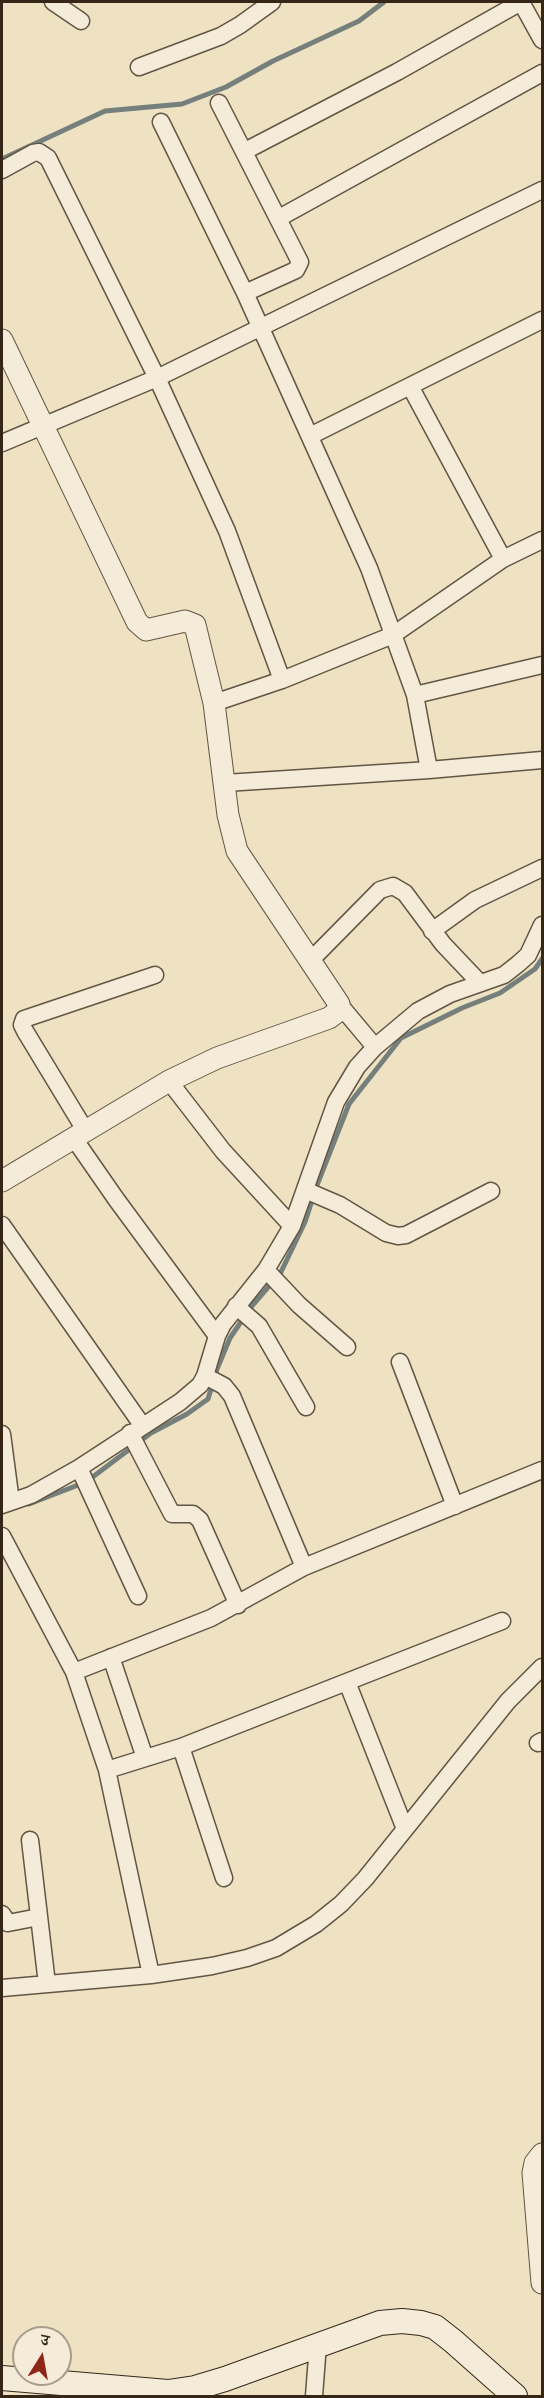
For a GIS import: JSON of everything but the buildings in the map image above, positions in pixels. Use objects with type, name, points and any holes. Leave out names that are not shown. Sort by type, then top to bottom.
[{"type":"main road","points":[[2,2378],[168,2392],[195,2388],[225,2379],[380,2323],[402,2321],[435,2327],[515,2397]]},
{"type":"street","points":[[53,2],[81,21]]},
{"type":"street","points":[[139,66],[221,36],[272,2]]},
{"type":"street","points":[[245,151],[397,72],[521,2],[543,40]]},
{"type":"street","points":[[279,218],[543,73]]},
{"type":"street","points":[[219,103],[299,258],[296,270],[245,293]]},
{"type":"street","points":[[161,122],[245,293],[369,568],[415,695],[429,770]]},
{"type":"street","points":[[2,170],[33,153],[39,152],[48,158],[157,378],[227,531],[282,680]]},
{"type":"street","points":[[2,443],[157,378],[543,190]]},
{"type":"street","points":[[310,436],[543,320]]},
{"type":"street","points":[[2,340],[137,622],[146,630],[185,621],[195,625],[214,703],[232,836],[237,851],[339,1005],[375,1047]]},
{"type":"street","points":[[410,386],[503,559]]},
{"type":"street","points":[[214,703],[282,680],[393,635],[503,559],[543,540]]},
{"type":"street","points":[[415,695],[543,665]]},
{"type":"street","points":[[225,783],[543,760]]},
{"type":"street","points":[[432,931],[475,900],[543,868]]},
{"type":"street","points":[[311,960],[380,890],[387,886],[400,888],[405,893],[432,931],[480,983]]},
{"type":"street","points":[[2,1434],[6,1503],[83,1477],[211,1379],[217,1336],[244,1312],[272,1277],[292,1226],[314,1193],[336,1102],[346,1084],[375,1047],[418,1011],[450,994],[504,975],[528,956],[543,925]]},
{"type":"street","points":[[155,975],[24,1019],[22,1025],[116,1199],[217,1336]]},
{"type":"street","points":[[2,1181],[169,1081],[217,1058],[329,1018],[337,1012],[339,1005]]},
{"type":"street","points":[[169,1081],[223,1151],[292,1226]]},
{"type":"street","points":[[314,1193],[386,1233],[398,1236],[406,1235],[491,1191]]},
{"type":"street","points":[[2,1225],[136,1437],[172,1514],[193,1514],[200,1520],[237,1605]]},
{"type":"street","points":[[272,1277],[347,1347]]},
{"type":"street","points":[[244,1312],[306,1407]]},
{"type":"street","points":[[400,1362],[455,1506]]},
{"type":"street","points":[[211,1379],[232,1396],[304,1567]]},
{"type":"street","points":[[74,1672],[211,1618],[304,1567],[455,1506],[542,1474]]},
{"type":"street","points":[[83,1477],[138,1596]]},
{"type":"street","points":[[2,1536],[74,1672],[107,1770],[151,1975]]},
{"type":"street","points":[[107,1770],[181,1748],[502,1621]]},
{"type":"street","points":[[111,1658],[145,1758]]},
{"type":"street","points":[[2,1988],[151,1975],[212,1966],[276,1948],[316,1924],[341,1904],[377,1865],[508,1701],[543,1667]]},
{"type":"street","points":[[347,1682],[405,1829]]},
{"type":"street","points":[[181,1748],[224,1878]]},
{"type":"street","points":[[30,1840],[46,1983]]},
{"type":"street","points":[[2,1914],[8,1923],[39,1917]]},
{"type":"street","points":[[543,2154],[536,2163],[533,2173],[543,2283]]},
{"type":"street","points":[[314,2397],[318,2344]]},
{"type":"waterway","points":[[2,159],[105,111],[182,104],[226,87],[273,61],[359,21],[384,2]]},
{"type":"waterway","points":[[29,1504],[86,1482],[151,1433],[187,1414],[208,1399],[230,1338],[251,1307],[281,1272],[305,1222],[349,1104],[401,1038],[462,1008],[500,993],[535,969],[542,959]]}]
